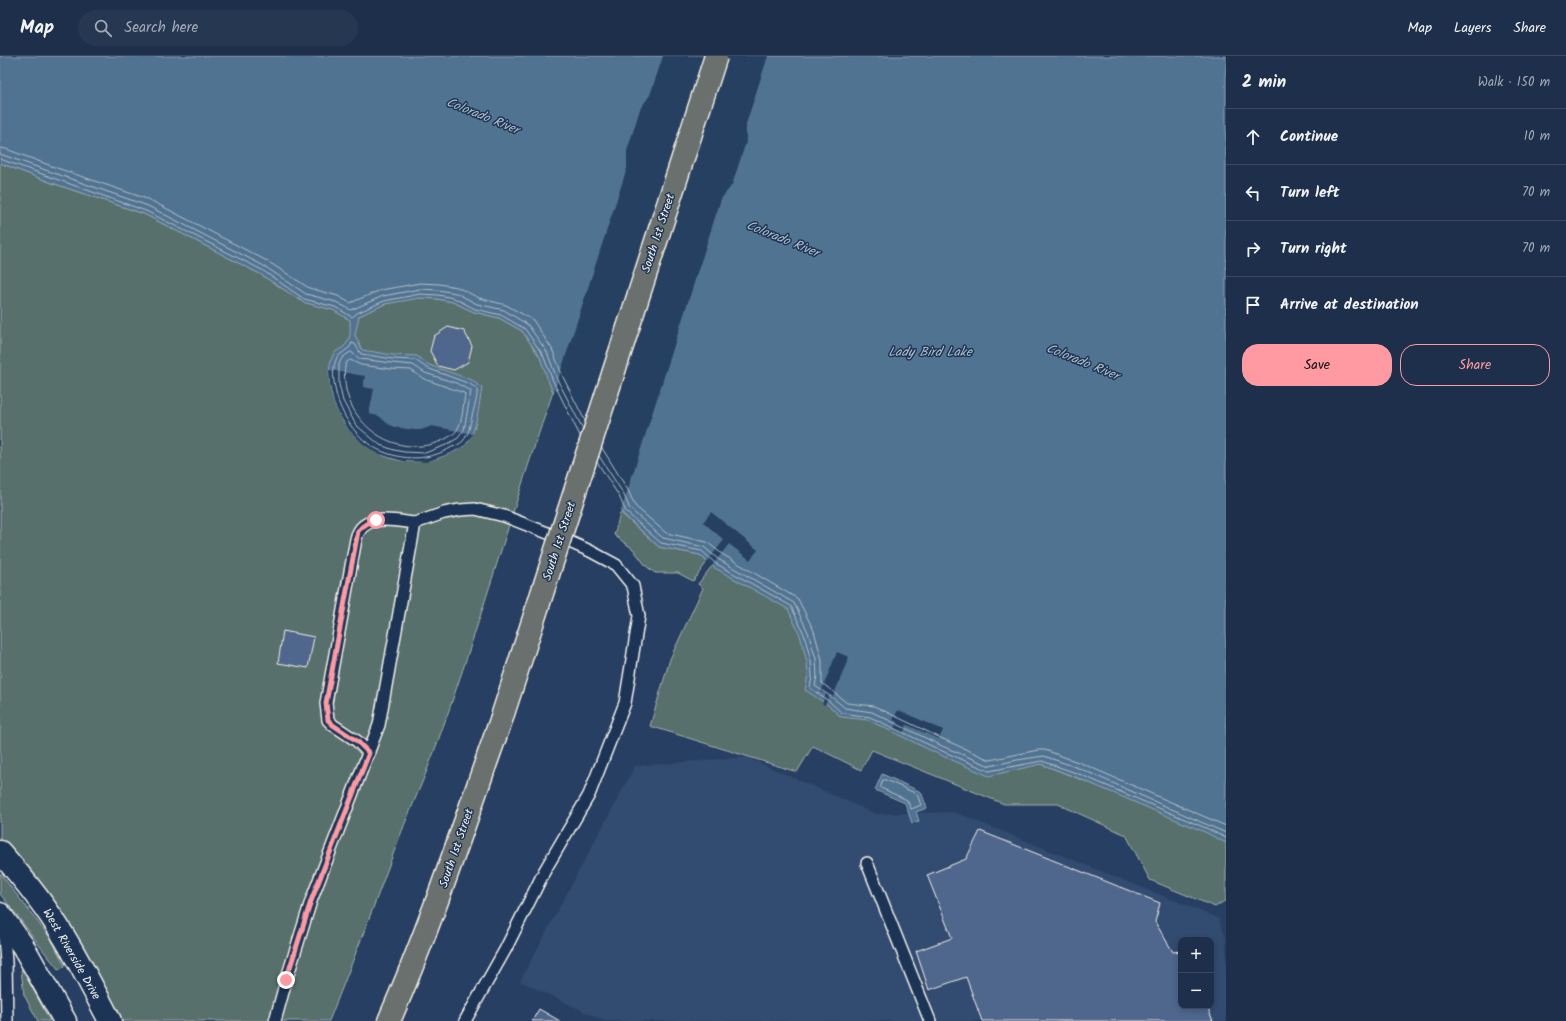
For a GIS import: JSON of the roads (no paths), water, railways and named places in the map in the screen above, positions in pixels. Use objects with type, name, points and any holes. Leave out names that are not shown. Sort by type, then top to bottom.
[{"type":"main road","name":"South 1st Street","points":[[389,1021],[414,964],[501,720],[716,56]]},
{"type":"street","name":"West Riverside Drive","points":[[0,852],[38,898],[64,935],[110,1021]]},
{"type":"street","points":[[1,915],[23,946],[65,1021]]},
{"type":"lane","points":[[369,753],[357,741],[328,720],[326,703],[356,539],[358,531],[362,526],[376,520],[415,523],[444,513],[475,509],[504,516],[590,551],[616,565],[633,586],[639,616],[625,703],[589,795],[545,870],[505,950],[465,1021]]},
{"type":"lane","points":[[275,1021],[286,980],[311,901],[379,725],[415,523]]},
{"type":"lane","points":[[867,863],[930,1021]]},
{"type":"lane","points":[[1,915],[6,962],[6,1021]]},
{"type":"water","name":"Lady Bird Lake","points":[[0,56],[1226,56],[1226,843],[1207,833],[1078,778],[1041,764],[989,776],[938,754],[868,720],[841,717],[828,705],[805,690],[808,675],[807,662],[800,635],[788,609],[713,567],[700,555],[659,547],[623,514],[615,498],[577,438],[549,383],[540,357],[522,331],[499,318],[474,312],[453,302],[420,298],[385,304],[359,316],[355,335],[362,350],[393,355],[417,356],[429,365],[472,380],[482,388],[475,426],[469,440],[465,445],[432,460],[417,462],[388,458],[375,452],[352,433],[343,421],[335,405],[331,391],[329,372],[331,360],[335,352],[342,348],[349,339],[350,320],[333,310],[303,302],[260,274],[144,214],[52,183],[0,163]]},
{"type":"water","points":[[882,774],[921,792],[927,808],[916,812],[919,821],[912,823],[905,803],[875,790]]},
{"type":"water label","name":"Colorado River","points":[[483,115]]},
{"type":"water label","name":"Colorado River","points":[[783,238]]},
{"type":"water label","name":"Colorado River","points":[[1083,361]]}]
